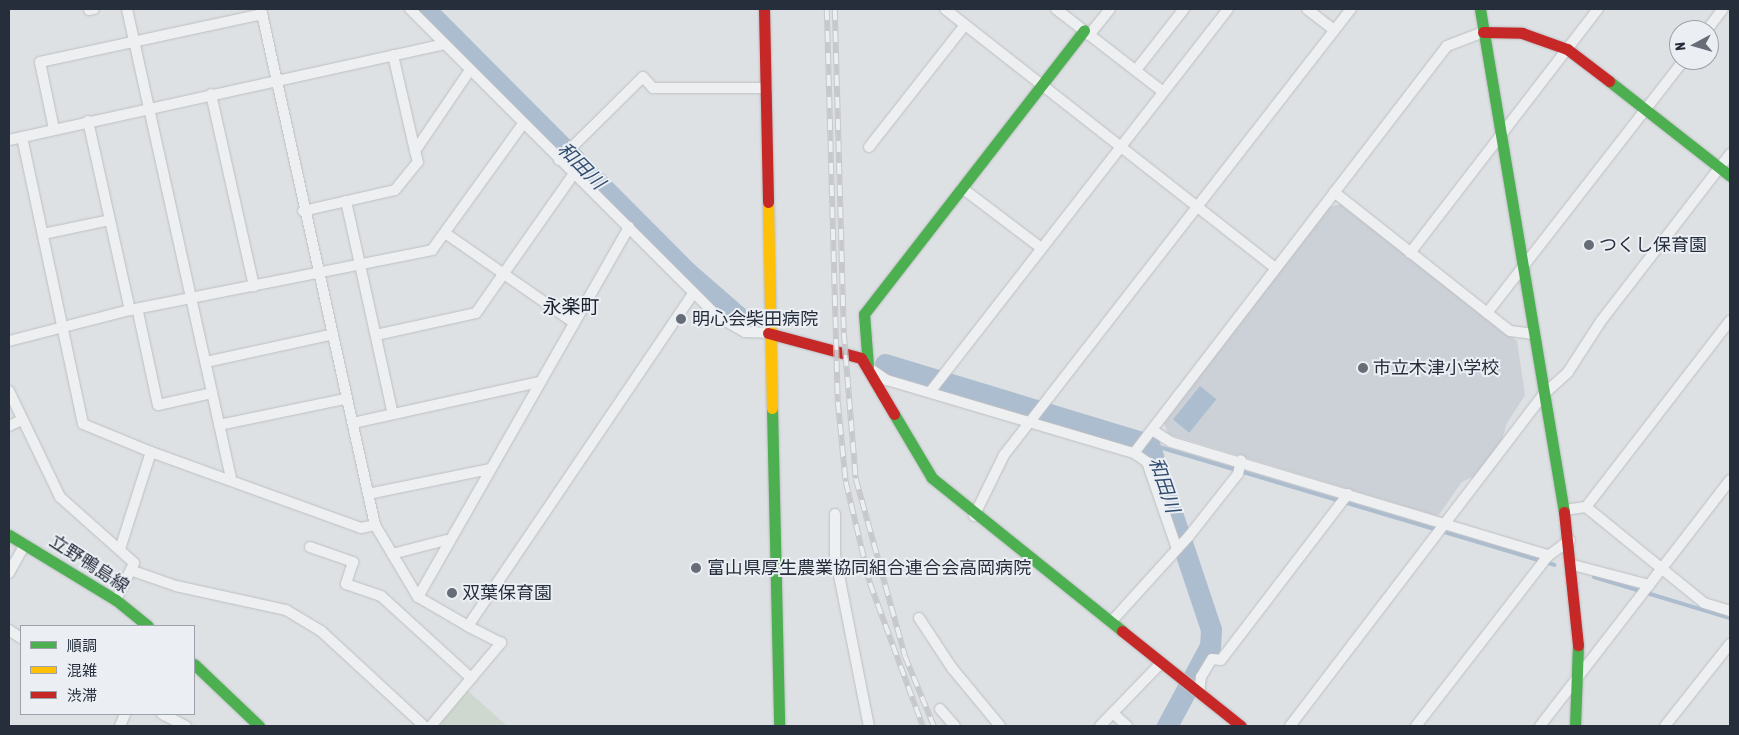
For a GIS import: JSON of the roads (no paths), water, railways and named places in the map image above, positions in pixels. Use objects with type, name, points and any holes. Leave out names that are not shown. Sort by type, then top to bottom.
[{"type":"street","points":[[126,9],[151,108],[231,480]]},
{"type":"street","points":[[410,9],[523,124],[561,158],[573,175],[629,227],[718,317],[745,332],[768,333],[860,358],[869,368],[932,478],[974,516],[1241,726]]},
{"type":"street","points":[[764,9],[767,88],[768,333],[779,726]]},
{"type":"street","points":[[946,9],[1276,268]]},
{"type":"street","points":[[1056,9],[1162,91]]},
{"type":"street","points":[[869,368],[864,314],[1043,86],[1087,33],[1110,9]]},
{"type":"street","points":[[1136,70],[1184,9]]},
{"type":"street","points":[[932,390],[1162,91],[1228,9]]},
{"type":"street","points":[[1307,9],[1334,30]]},
{"type":"street","points":[[974,516],[1004,455],[1048,401],[1351,9]]},
{"type":"street","points":[[1480,9],[1570,540],[1573,565],[1578,677],[1575,726]]},
{"type":"street","points":[[1410,253],[1598,9]]},
{"type":"street","points":[[1715,20],[1724,9]]},
{"type":"street","points":[[54,129],[40,62],[261,12],[316,272],[345,399],[353,423],[375,525],[418,597],[501,643],[431,726]]},
{"type":"street","points":[[869,147],[965,25]]},
{"type":"street","points":[[1136,451],[1447,46],[1483,32],[1522,33],[1567,49],[1730,176]]},
{"type":"street","points":[[9,140],[88,121],[445,44]]},
{"type":"street","points":[[303,211],[395,190],[418,162],[393,55]]},
{"type":"street","points":[[415,151],[470,70]]},
{"type":"street","points":[[1487,313],[1676,70]]},
{"type":"street","points":[[561,158],[643,77],[653,88],[767,88]]},
{"type":"street","points":[[211,94],[254,286]]},
{"type":"street","points":[[88,121],[110,220],[158,405],[212,393]]},
{"type":"street","points":[[9,341],[62,326],[316,272],[324,275],[432,250],[523,124]]},
{"type":"street","points":[[22,137],[83,424],[151,452],[361,528],[375,525]]},
{"type":"street","points":[[1290,726],[1437,538],[1544,393],[1568,372],[1601,321],[1730,154]]},
{"type":"street","points":[[376,335],[476,313],[573,175]]},
{"type":"street","points":[[962,188],[1041,248]]},
{"type":"street","points":[[1334,192],[1510,331],[1534,334]]},
{"type":"street","points":[[346,201],[393,414]]},
{"type":"street","points":[[43,234],[110,220]]},
{"type":"street","points":[[418,597],[446,540],[490,469],[629,227]]},
{"type":"street","points":[[446,233],[573,322]]},
{"type":"street","points":[[468,626],[694,294]]},
{"type":"street","points":[[1564,510],[1586,507],[1730,321]]},
{"type":"street","points":[[206,362],[330,335]]},
{"type":"street","points":[[869,368],[887,380],[932,390],[1136,451],[1147,462],[1178,548]]},
{"type":"street","points":[[353,423],[539,382]]},
{"type":"street","points":[[9,390],[60,497],[134,563],[133,571],[116,600]]},
{"type":"street","points":[[219,425],[345,399]]},
{"type":"street","points":[[9,426],[22,420]]},
{"type":"street","points":[[1151,432],[1171,442],[1240,466],[1347,495],[1548,556]]},
{"type":"street","points":[[120,549],[151,452]]},
{"type":"street","points":[[1111,622],[1189,536],[1240,466]]},
{"type":"street","points":[[368,494],[490,469]]},
{"type":"street","points":[[1540,726],[1730,480]]},
{"type":"street","points":[[1197,692],[1201,676],[1212,659],[1221,660],[1347,495]]},
{"type":"street","points":[[1586,507],[1704,603],[1730,610]]},
{"type":"street","points":[[835,514],[835,555],[869,726]]},
{"type":"street","name":"立野鴨島線","points":[[9,535],[116,600],[147,625]]},
{"type":"street","points":[[392,554],[446,540]]},
{"type":"street","points":[[1416,726],[1538,568],[1548,556],[1570,540]]},
{"type":"street","points":[[9,573],[25,544]]},
{"type":"street","points":[[310,547],[352,562],[346,584],[381,596],[471,678]]},
{"type":"street","points":[[1573,565],[1649,585]]},
{"type":"street","points":[[133,571],[176,586],[286,610],[321,631],[424,726]]},
{"type":"street","points":[[919,618],[952,668],[1000,726]]},
{"type":"street","points":[[9,630],[20,637]]},
{"type":"street","points":[[1665,726],[1730,644]]},
{"type":"street","points":[[1100,726],[1114,714],[1160,664]]},
{"type":"street","points":[[195,665],[259,726]]},
{"type":"street","points":[[940,709],[955,726]]},
{"type":"street","points":[[1114,714],[1127,726]]},
{"type":"street","points":[[164,715],[186,726]]},
{"type":"water","points":[[1200,386],[1216,399],[1189,433],[1173,419]]},
{"type":"waterway","name":"和田川","points":[[425,9],[687,272],[741,319]]},
{"type":"waterway","name":"和田川","points":[[885,364],[1149,444],[1211,629],[1210,646],[1167,726]]},
{"type":"waterway","points":[[1149,444],[1554,565]]},
{"type":"waterway","points":[[1594,577],[1730,618]]},
{"type":"railway","points":[[827,9],[838,402],[846,482],[870,583],[923,726]]},
{"type":"railway","points":[[835,9],[844,333],[856,479],[905,656],[934,726]]},
{"type":"place","name":"つくし保育園","points":[[1589,245]]},
{"type":"place","name":"明心会柴田病院","points":[[681,319]]},
{"type":"place","name":"市立木津小学校","points":[[1363,368]]},
{"type":"place","name":"富山県厚生農業協同組合連合会高岡病院","points":[[696,568]]},
{"type":"place","name":"双葉保育園","points":[[452,593]]},
{"type":"district","name":"永楽町","points":[[571,307]]}]
